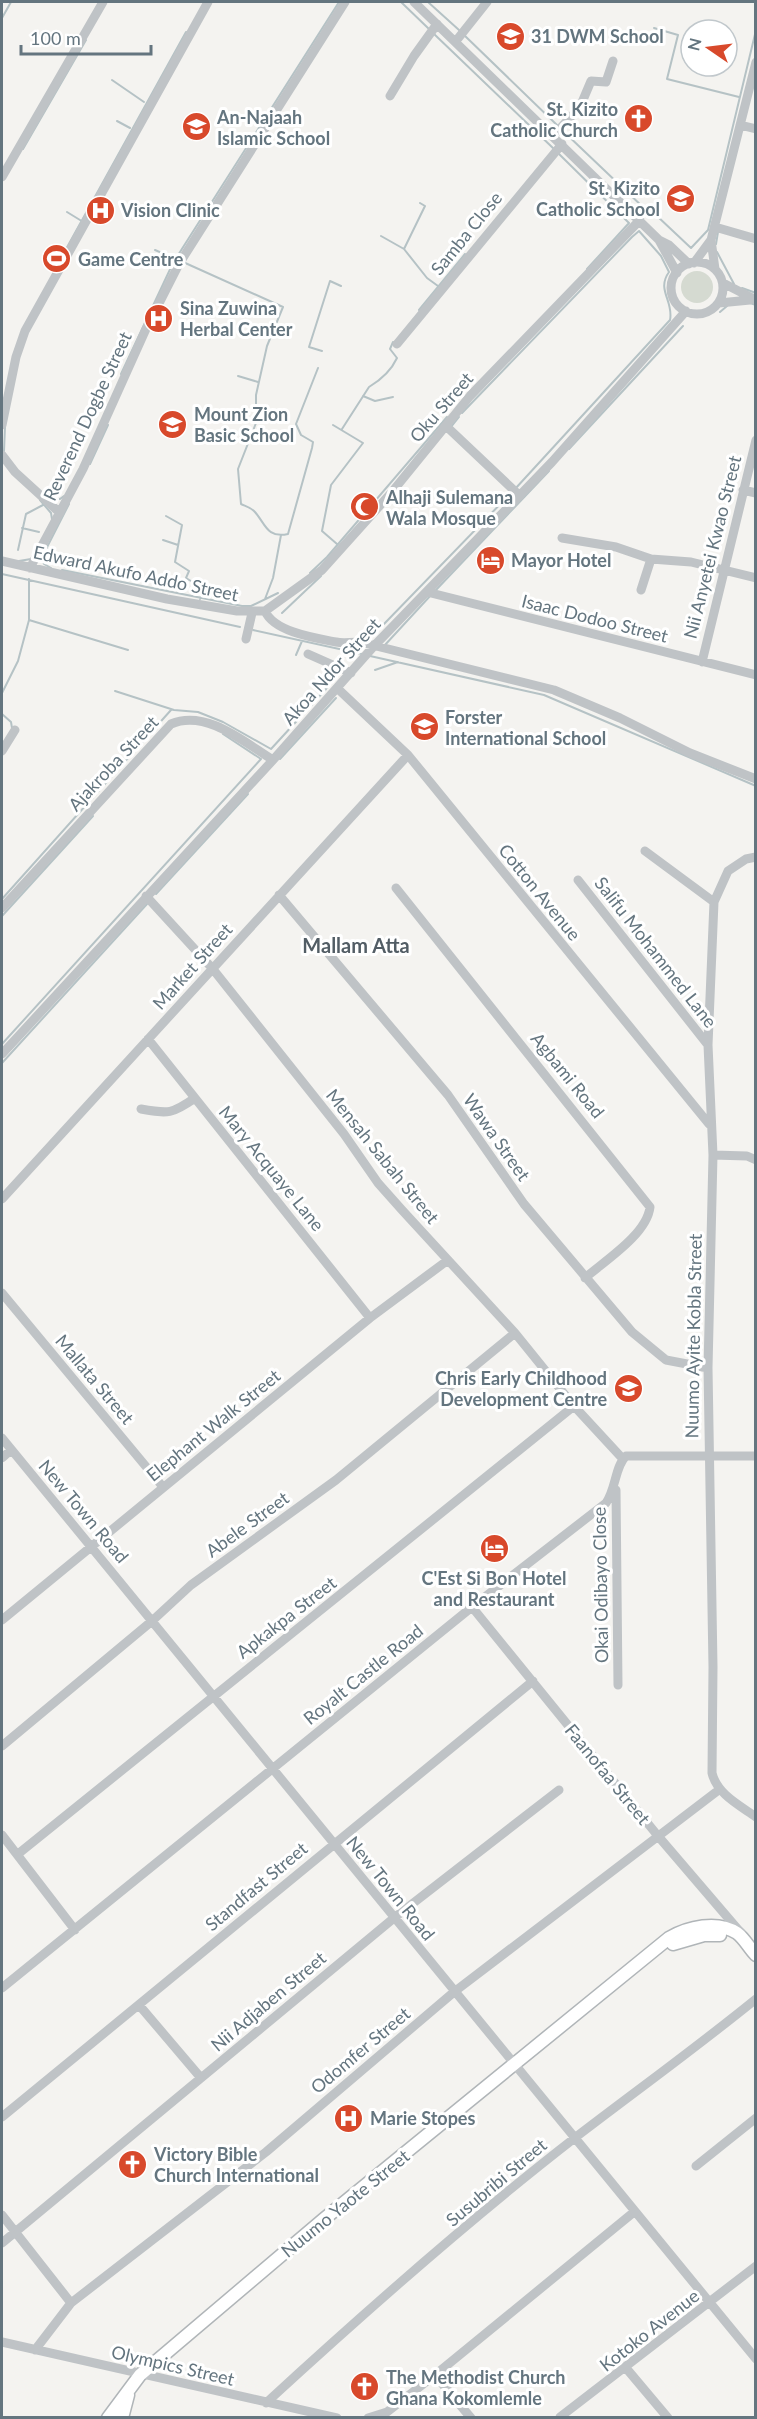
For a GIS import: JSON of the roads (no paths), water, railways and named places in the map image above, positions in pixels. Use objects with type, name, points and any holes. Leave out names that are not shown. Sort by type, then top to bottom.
[{"type":"main road","name":"Nuumo Yaote Street","points":[[108,2418],[140,2375],[324,2219],[515,2066],[669,1938],[700,1926],[730,1930],[745,1940],[754,1953]]},
{"type":"main road","name":"Nuumo Yaote Street","points":[[649,1956],[684,1939],[709,1934],[735,1940],[754,1953]]},
{"type":"main road","name":"Nuumo Yaote Street","points":[[122,2418],[130,2388]]},
{"type":"street","points":[[2,177],[103,2]]},
{"type":"street","points":[[2,425],[16,357],[25,331],[208,2]]},
{"type":"street","name":"Reverend Dogbe Street","points":[[30,568],[102,430],[146,329],[179,264],[345,2]]},
{"type":"street","points":[[414,2],[640,220],[659,240],[677,273]]},
{"type":"street","points":[[456,41],[487,2]]},
{"type":"street","points":[[390,96],[437,24]]},
{"type":"street","points":[[554,136],[584,101],[591,81],[606,82],[613,61]]},
{"type":"street","points":[[754,300],[718,303],[707,312],[686,311],[675,301],[672,286],[677,273],[692,263],[711,240],[756,62]]},
{"type":"street","points":[[740,125],[756,129]]},
{"type":"street","name":"Samba Close","points":[[397,344],[562,144]]},
{"type":"street","name":"Oku Street","points":[[265,611],[322,570],[471,396],[640,220]]},
{"type":"street","points":[[715,227],[756,239]]},
{"type":"street","points":[[659,240],[692,263],[705,263],[715,269]]},
{"type":"street","points":[[711,240],[715,269],[723,283],[754,300]]},
{"type":"street","points":[[718,303],[723,283]]},
{"type":"street","name":"Akoa Ndor Street","points":[[2,1054],[273,760],[374,646],[520,496],[686,311]]},
{"type":"street","points":[[446,426],[520,496]]},
{"type":"street","name":"Nii Anyetei Kwao Street","points":[[702,662],[756,440]]},
{"type":"street","points":[[2,455],[15,472],[60,513]]},
{"type":"street","points":[[743,490],[756,493]]},
{"type":"street","points":[[562,537],[616,547],[651,559],[691,562],[756,578]]},
{"type":"street","points":[[641,590],[651,559]]},
{"type":"street","name":"Edward Akufo Addo Street","points":[[2,561],[167,599],[252,612],[265,611]]},
{"type":"street","name":"Isaac Dodoo Street","points":[[428,592],[756,675]]},
{"type":"street","points":[[265,611],[276,624],[335,642],[360,642],[554,690],[620,718],[690,753],[756,779]]},
{"type":"street","points":[[246,639],[252,612]]},
{"type":"street","points":[[308,654],[353,670]]},
{"type":"street","name":"Cotton Avenue","points":[[337,688],[408,755],[710,1124]]},
{"type":"street","name":"Ajakroba Street","points":[[2,908],[171,724],[186,720],[206,722],[273,760]]},
{"type":"street","points":[[2,751],[15,730]]},
{"type":"street","name":"Market Street","points":[[2,1199],[408,755]]},
{"type":"street","points":[[645,851],[714,902]]},
{"type":"street","name":"Nuumo Ayite Kobla Street","points":[[720,1789],[714,1781],[711,1754],[713,1667],[708,1368],[712,1155],[708,1045],[714,902],[728,871],[746,859],[756,858]]},
{"type":"street","name":"Salifu Mohammed Lane","points":[[578,880],[708,1045]]},
{"type":"street","name":"Agbami Road","points":[[396,888],[650,1207],[649,1216],[642,1229],[585,1278]]},
{"type":"street","name":"Wawa Street","points":[[279,895],[448,1095],[524,1204],[632,1332],[666,1360],[708,1368]]},
{"type":"street","name":"Mensah Sabah Street","points":[[146,896],[212,968],[344,1134],[378,1183],[515,1333],[574,1406],[622,1458]]},
{"type":"street","name":"Mary Acquaye Lane","points":[[148,1039],[370,1318]]},
{"type":"street","points":[[141,1109],[165,1114],[174,1112],[195,1098]]},
{"type":"street","points":[[712,1155],[756,1160]]},
{"type":"street","name":"Elephant Walk Street","points":[[2,1620],[370,1318],[448,1260]]},
{"type":"street","name":"Mallata Street","points":[[2,1293],[163,1487]]},
{"type":"street","name":"Abele Street","points":[[2,1746],[152,1621],[191,1585],[336,1480],[515,1333]]},
{"type":"street","name":"Apkakpa Street","points":[[18,1854],[212,1696],[397,1551],[574,1406]]},
{"type":"street","name":"New Town Road","points":[[2,1438],[756,2359]]},
{"type":"street","points":[[2,1458],[11,1450]]},
{"type":"street","points":[[622,1458],[636,1454],[756,1456]]},
{"type":"street","name":"Royalt Castle Road","points":[[2,1988],[472,1607],[606,1503],[615,1485],[622,1458]]},
{"type":"street","name":"Okai Odibayo Close","points":[[615,1485],[618,1684]]},
{"type":"street","name":"Faanofaa Street","points":[[472,1607],[658,1836],[745,1937],[745,1940]]},
{"type":"street","name":"Standfast Street","points":[[2,2117],[533,1681]]},
{"type":"street","points":[[720,1789],[756,1817]]},
{"type":"street","name":"Odomfer Street","points":[[35,2350],[72,2302],[266,2152],[454,1992],[720,1789]]},
{"type":"street","name":"Nii Adjaben Street","points":[[2,2243],[394,1918],[559,1790]]},
{"type":"street","points":[[2,1835],[75,1930]]},
{"type":"street","name":"Susubribi Street","points":[[266,2403],[433,2255],[575,2138],[678,2062],[756,1999]]},
{"type":"street","points":[[139,2005],[201,2078]]},
{"type":"street","points":[[696,2166],[756,2118]]},
{"type":"street","points":[[368,2418],[387,2412],[435,2375],[634,2212]]},
{"type":"street","points":[[2,2215],[72,2302]]},
{"type":"street","name":"Kotoko Avenue","points":[[560,2417],[710,2304],[756,2266]]},
{"type":"street","name":"Olympics Street","points":[[2,2342],[337,2418]]},
{"type":"street","points":[[626,2368],[668,2418]]},
{"type":"street","points":[[435,2375],[471,2418]]},
{"type":"waterway","points":[[2,18],[11,2]]},
{"type":"waterway","points":[[121,374],[173,263],[339,2]]},
{"type":"waterway","points":[[401,2],[429,29]]},
{"type":"waterway","points":[[428,2],[459,30]]},
{"type":"waterway","points":[[654,28],[678,35],[667,79],[739,97]]},
{"type":"waterway","points":[[562,130],[645,209],[657,216],[691,248],[708,230],[756,30]]},
{"type":"waterway","points":[[60,260],[186,32]]},
{"type":"waterway","points":[[433,33],[554,149]]},
{"type":"waterway","points":[[463,34],[558,126]]},
{"type":"waterway","points":[[23,149],[86,40]]},
{"type":"waterway","points":[[112,80],[144,102]]},
{"type":"waterway","points":[[117,121],[130,128]]},
{"type":"waterway","points":[[558,153],[629,223],[587,269]]},
{"type":"waterway","points":[[404,249],[425,206],[420,203]]},
{"type":"waterway","points":[[67,212],[80,220]]},
{"type":"waterway","points":[[462,413],[639,231],[661,256],[669,272],[664,284],[670,307],[670,320],[515,489]]},
{"type":"waterway","points":[[716,244],[718,232]]},
{"type":"waterway","points":[[381,236],[404,249],[427,278],[438,286]]},
{"type":"waterway","points":[[155,250],[176,259]]},
{"type":"waterway","points":[[717,252],[734,284]]},
{"type":"waterway","points":[[419,310],[465,254]]},
{"type":"waterway","points":[[183,262],[283,307],[267,346],[256,395],[256,423],[238,469],[241,504],[258,515],[270,532],[275,534],[288,534],[312,448],[313,442],[301,435],[296,424],[318,368]]},
{"type":"waterway","points":[[322,351],[309,347],[330,281],[341,286]]},
{"type":"waterway","points":[[742,288],[756,293]]},
{"type":"waterway","points":[[750,303],[756,305]]},
{"type":"waterway","points":[[720,312],[727,306]]},
{"type":"waterway","points":[[569,449],[683,326]]},
{"type":"waterway","points":[[342,429],[369,387],[392,367],[397,358],[390,349],[393,342]]},
{"type":"waterway","points":[[238,376],[258,382]]},
{"type":"waterway","points":[[363,396],[375,401],[393,397]]},
{"type":"waterway","points":[[310,573],[327,557],[447,417]]},
{"type":"waterway","points":[[451,427],[459,417]]},
{"type":"waterway","points":[[90,464],[108,425]]},
{"type":"waterway","points":[[333,425],[363,443],[331,485],[322,531],[337,544]]},
{"type":"waterway","points":[[4,451],[5,427]]},
{"type":"waterway","points":[[435,591],[549,471]]},
{"type":"waterway","points":[[384,624],[511,493]]},
{"type":"waterway","points":[[50,498],[60,499],[64,496]]},
{"type":"waterway","points":[[40,500],[51,513],[52,519]]},
{"type":"waterway","points":[[51,568],[44,564],[42,557],[69,504]]},
{"type":"waterway","points":[[18,550],[26,514],[43,505]]},
{"type":"waterway","points":[[166,516],[182,525],[175,562],[189,571],[186,578],[204,589],[200,599]]},
{"type":"waterway","points":[[22,528],[39,532]]},
{"type":"waterway","points":[[265,599],[273,578],[281,535]]},
{"type":"waterway","points":[[163,540],[178,545]]},
{"type":"waterway","points":[[19,561],[31,559]]},
{"type":"waterway","points":[[62,570],[242,606],[251,606],[278,593]]},
{"type":"waterway","points":[[2,574],[240,627]]},
{"type":"waterway","points":[[282,613],[321,576]]},
{"type":"waterway","points":[[2,693],[18,661],[29,620],[29,579]]},
{"type":"waterway","points":[[384,646],[431,595]]},
{"type":"waterway","points":[[29,620],[128,650]]},
{"type":"waterway","points":[[253,630],[362,654]]},
{"type":"waterway","points":[[296,655],[302,641]]},
{"type":"waterway","points":[[370,656],[544,695],[756,786]]},
{"type":"waterway","points":[[375,670],[398,662]]},
{"type":"waterway","points":[[115,691],[174,710],[198,712],[223,722],[271,749],[326,689],[336,674]]},
{"type":"waterway","points":[[280,759],[336,698]]},
{"type":"waterway","points":[[2,899],[171,710]]},
{"type":"waterway","points":[[2,714],[11,722],[12,728]]},
{"type":"waterway","points":[[2,1044],[261,759],[223,734]]},
{"type":"waterway","points":[[156,894],[248,794]]},
{"type":"waterway","points":[[2,916],[93,816]]},
{"type":"waterway","points":[[2,1063],[147,904]]},
{"type":"place","name":"31 DWM School","points":[[510,36]]},
{"type":"place","name":"St. Kizito Catholic Church","points":[[639,119]]},
{"type":"place","name":"An-Najaah Islamic School","points":[[196,127]]},
{"type":"place","name":"St. Kizito Catholic School","points":[[681,198]]},
{"type":"place","name":"Vision Clinic","points":[[100,210]]},
{"type":"place","name":"Game Centre","points":[[57,259]]},
{"type":"place","name":"Sina Zuwina Herbal Center","points":[[159,318]]},
{"type":"place","name":"Mount Zion Basic School","points":[[173,424]]},
{"type":"place","name":"Alhaji Sulemana Wala Mosque","points":[[365,507]]},
{"type":"place","name":"Mayor Hotel","points":[[490,560]]},
{"type":"place","name":"Forster International School","points":[[424,727]]},
{"type":"place","name":"Chris Early Childhood Development Centre","points":[[628,1388]]},
{"type":"place","name":"C'Est Si Bon Hotel and Restaurant","points":[[494,1549]]},
{"type":"place","name":"Marie Stopes","points":[[349,2118]]},
{"type":"place","name":"Victory Bible Church International","points":[[133,2164]]},
{"type":"place","name":"The Methodist Church Ghana Kokomlemle","points":[[365,2387]]},
{"type":"district","name":"Mallam Atta","points":[[356,945]]}]
